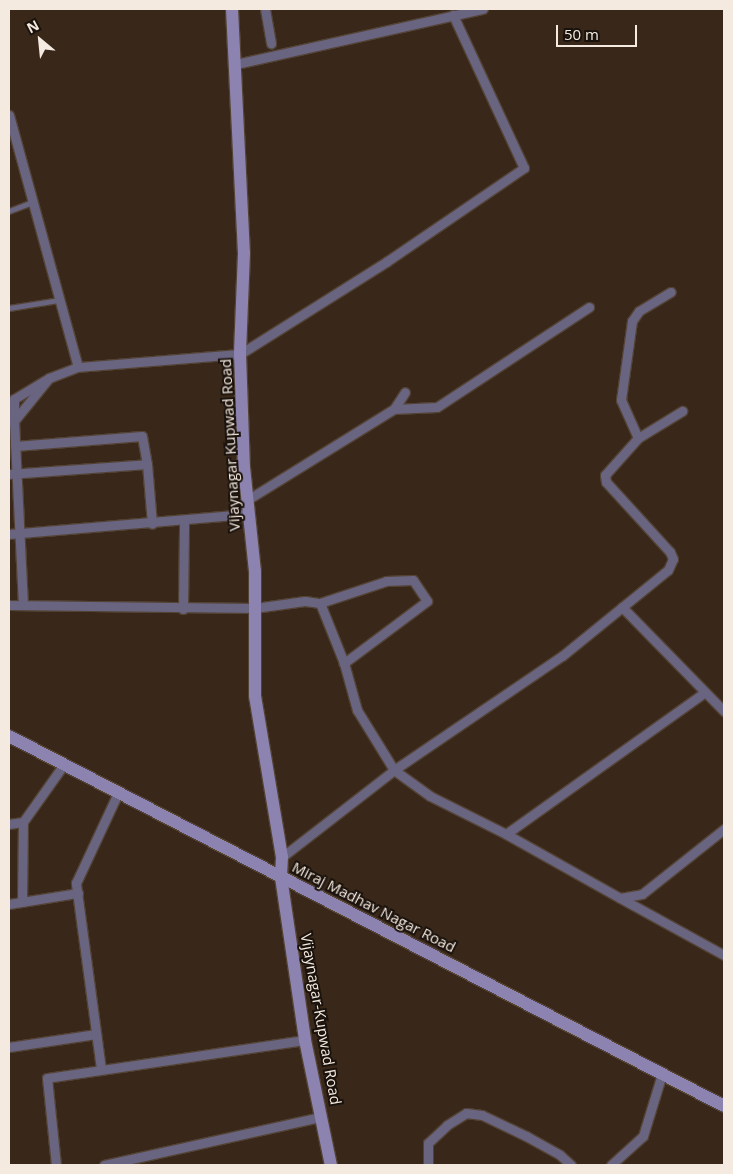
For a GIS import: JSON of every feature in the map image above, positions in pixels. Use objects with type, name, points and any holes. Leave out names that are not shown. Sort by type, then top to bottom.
[{"type":"street","name":"Vijaynagar Kupwad Road","points":[[232,9],[244,253],[240,354],[247,500],[255,608],[255,696],[282,857],[281,877]]},
{"type":"street","points":[[265,9],[271,43]]},
{"type":"street","points":[[236,64],[477,9]]},
{"type":"street","points":[[23,604],[13,533],[12,474],[16,446],[12,420],[14,399],[49,378],[78,367],[240,354],[386,262],[524,168],[453,15]]},
{"type":"street","points":[[9,115],[32,202],[61,299],[78,367]]},
{"type":"street","points":[[638,438],[631,430],[621,400],[632,321],[638,311],[671,292]]},
{"type":"street","points":[[394,409],[437,407],[589,307]]},
{"type":"street","points":[[12,420],[49,378]]},
{"type":"street","points":[[247,500],[394,409],[405,392]]},
{"type":"street","points":[[282,857],[394,770],[562,656],[668,570],[673,559],[670,552],[606,482],[605,474],[638,438],[682,411]]},
{"type":"street","points":[[16,446],[142,436],[147,464],[152,524]]},
{"type":"street","points":[[12,474],[147,464]]},
{"type":"street","points":[[13,533],[152,524],[249,514]]},
{"type":"street","points":[[183,609],[184,521]]},
{"type":"street","points":[[9,605],[183,609],[255,608],[305,601],[320,603],[403,578],[413,580],[427,601],[344,664]]},
{"type":"street","points":[[320,603],[344,664],[357,710],[394,770],[430,796],[506,834],[724,955]]},
{"type":"street","points":[[622,608],[724,711]]},
{"type":"street","points":[[506,834],[706,692]]},
{"type":"street","name":"Miraj Madhav Nagar Road","points":[[9,736],[724,1106]]},
{"type":"street","points":[[22,902],[23,822],[64,764]]},
{"type":"street","points":[[100,1068],[76,883],[118,793]]},
{"type":"street","points":[[9,824],[23,822]]},
{"type":"street","points":[[620,898],[642,894],[724,829]]},
{"type":"street","name":"Vijaynagar-Kupwad Road","points":[[281,877],[305,1040],[331,1165]]},
{"type":"street","points":[[9,904],[78,893]]},
{"type":"street","points":[[9,1047],[96,1034]]},
{"type":"street","points":[[56,1165],[47,1078],[100,1068],[305,1040]]},
{"type":"street","points":[[611,1165],[642,1136],[662,1074]]},
{"type":"street","points":[[428,1165],[428,1143],[447,1125],[466,1113],[482,1115],[526,1136],[560,1155],[571,1165]]},
{"type":"street","points":[[104,1165],[322,1117]]},
{"type":"lane","points":[[9,211],[32,202]]},
{"type":"lane","points":[[9,308],[61,299]]}]
